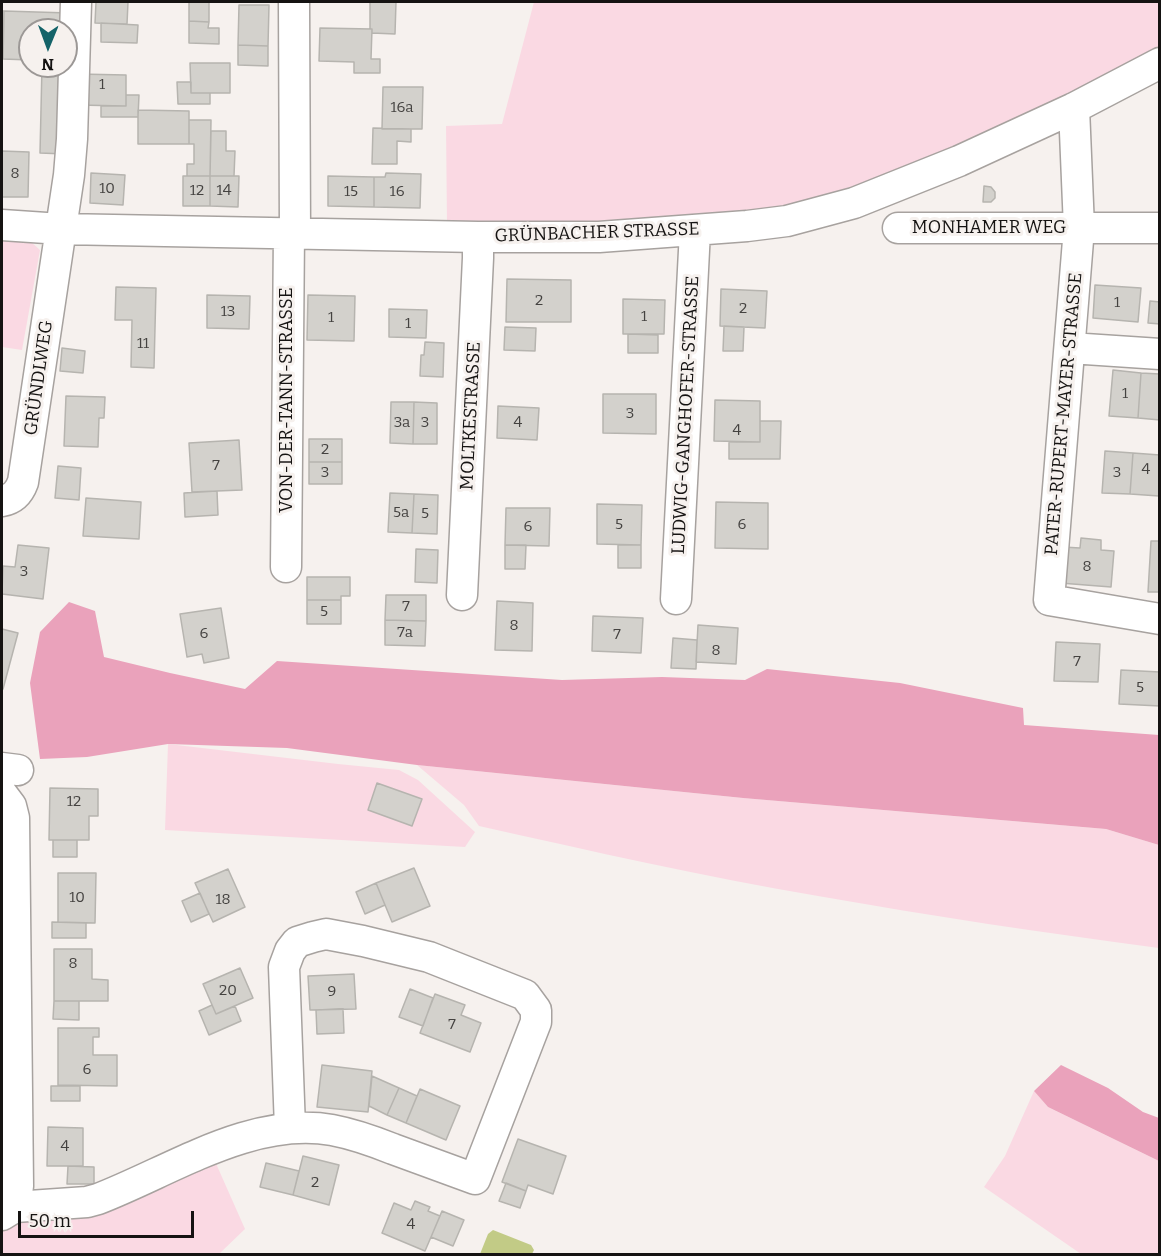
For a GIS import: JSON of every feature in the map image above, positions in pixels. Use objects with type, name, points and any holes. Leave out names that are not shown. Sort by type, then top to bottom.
[{"type":"street","name":"GRÜNDLWEG","points":[[3,507],[20,490],[23,482],[69,176],[76,2]]},
{"type":"street","name":"VON-DER-TANN-STRASSE","points":[[286,567],[294,2]]},
{"type":"street","name":"GRÜNBACHER STRASSE","points":[[2,225],[478,237],[599,237],[695,231],[788,221],[854,203],[959,161],[1074,108],[1160,63]]},
{"type":"street","name":"MONHAMER WEG","points":[[1074,108],[1079,228]]},
{"type":"street","name":"MONHAMER WEG","points":[[898,228],[1160,228]]},
{"type":"street","name":"PATER-RUPERT-MAYER-STRASSE","points":[[1079,228],[1049,600],[1160,619]]},
{"type":"street","name":"LUDWIG-GANGHOFER-STRASSE","points":[[676,599],[695,231]]},
{"type":"street","name":"MOLTKESTRASSE","points":[[462,595],[478,237]]},
{"type":"street","points":[[1070,348],[1160,354]]},
{"type":"street","points":[[7,777],[14,818],[9,1047],[18,1186],[8,1211],[98,1199],[218,1147],[254,1135],[290,1128],[332,1130],[363,1138],[470,1186],[536,1022],[536,1010],[525,995],[429,957],[326,934],[297,942],[290,951],[284,967],[290,1128]]},
{"type":"shaded area","points":[[534,2],[1159,2],[1159,54],[857,192],[766,214],[688,223],[447,224],[446,126],[502,124]]},
{"type":"shaded area","points":[[2,238],[30,241],[40,250],[22,350],[2,347]]},
{"type":"shaded area","points":[[69,602],[95,611],[104,657],[245,689],[277,661],[562,680],[662,677],[745,680],[767,669],[900,683],[1023,708],[1024,725],[1159,735],[1159,845],[1106,829],[743,798],[417,765],[287,748],[168,744],[87,757],[40,759],[30,683],[40,632]]},
{"type":"shaded area","points":[[168,744],[399,770],[418,780],[475,832],[465,847],[165,830]]},
{"type":"shaded area","points":[[417,765],[743,798],[1106,829],[1159,845],[1159,948],[945,917],[775,889],[479,826],[464,805]]},
{"type":"shaded area","points":[[1061,1065],[1108,1088],[1143,1112],[1159,1118],[1159,1161],[1048,1107],[1034,1091]]},
{"type":"shaded area","points":[[1034,1091],[1048,1107],[1159,1161],[1159,1254],[1081,1254],[984,1187],[1005,1156]]},
{"type":"shaded area","points":[[214,1159],[245,1229],[219,1254],[2,1254],[2,1231],[41,1214]]},
{"type":"shaded area","points":[[493,1230],[531,1245],[534,1250],[532,1254],[480,1254],[488,1234]]},
{"type":"building","points":[[96,2],[128,2],[127,24],[95,23]]},
{"type":"building","points":[[189,2],[209,2],[209,22],[189,21]]},
{"type":"building","points":[[370,2],[396,2],[395,34],[372,33]]},
{"type":"building","points":[[239,5],[269,5],[268,46],[238,45]]},
{"type":"building","points":[[2,11],[4,11],[3,59],[2,59]]},
{"type":"building","points":[[4,11],[69,13],[68,18],[18,18],[18,60],[3,59]]},
{"type":"building","points":[[189,21],[209,22],[208,28],[219,28],[219,44],[189,43]]},
{"type":"building","points":[[101,23],[138,25],[137,43],[101,42]]},
{"type":"building","points":[[320,28],[372,29],[371,59],[380,59],[380,73],[354,73],[354,62],[319,61]]},
{"type":"building","points":[[238,45],[268,46],[268,66],[238,65]]},
{"type":"building","points":[[190,63],[230,63],[230,93],[191,93]]},
{"type":"building","points":[[78,74],[126,75],[126,106],[77,105]]},
{"type":"building","points":[[42,78],[66,78],[65,154],[40,153]]},
{"type":"building","points":[[177,82],[191,82],[191,93],[210,93],[210,104],[178,104]]},
{"type":"building","points":[[383,87],[423,87],[422,129],[382,129]]},
{"type":"building","points":[[126,95],[139,95],[138,117],[101,117],[101,106],[126,106]]},
{"type":"building","points":[[138,110],[189,111],[189,144],[138,144]]},
{"type":"building","points":[[189,120],[211,120],[210,176],[187,176],[187,164],[194,164],[194,144],[189,144]]},
{"type":"building","points":[[373,128],[411,129],[411,142],[397,141],[397,164],[372,164]]},
{"type":"building","points":[[211,131],[226,131],[226,151],[235,151],[234,176],[210,176]]},
{"type":"building","points":[[2,151],[29,152],[28,197],[2,197]]},
{"type":"building","points":[[91,173],[125,175],[123,205],[90,203]]},
{"type":"building","points":[[386,173],[421,174],[420,208],[374,207],[374,177],[385,177]]},
{"type":"building","points":[[183,176],[210,176],[210,206],[183,206]]},
{"type":"building","points":[[210,176],[239,176],[238,207],[210,206]]},
{"type":"building","points":[[328,176],[374,177],[374,207],[328,206]]},
{"type":"building","points":[[984,186],[991,187],[995,192],[995,198],[991,202],[983,202]]},
{"type":"building","points":[[507,279],[571,280],[571,322],[506,322]]},
{"type":"building","points":[[1095,285],[1141,288],[1138,322],[1093,318]]},
{"type":"building","points":[[116,287],[156,288],[154,368],[131,367],[132,320],[115,320]]},
{"type":"building","points":[[721,289],[767,291],[765,328],[720,326]]},
{"type":"building","points":[[207,295],[250,296],[249,329],[207,328]]},
{"type":"building","points":[[308,295],[355,296],[354,341],[307,340]]},
{"type":"building","points":[[623,299],[665,300],[664,334],[623,334]]},
{"type":"building","points":[[1150,301],[1160,302],[1160,324],[1148,323]]},
{"type":"building","points":[[389,309],[427,310],[426,338],[389,337]]},
{"type":"building","points":[[724,326],[744,327],[743,351],[723,351]]},
{"type":"building","points":[[505,327],[536,328],[535,351],[504,350]]},
{"type":"building","points":[[628,334],[658,335],[658,353],[628,353]]},
{"type":"building","points":[[425,342],[444,343],[443,377],[420,376],[421,355],[424,355]]},
{"type":"building","points":[[62,348],[85,351],[83,373],[60,371]]},
{"type":"building","points":[[1113,370],[1141,373],[1138,418],[1109,416]]},
{"type":"building","points":[[1141,373],[1160,374],[1160,420],[1138,418]]},
{"type":"building","points":[[603,394],[656,394],[656,434],[603,433]]},
{"type":"building","points":[[66,396],[105,397],[104,418],[99,418],[98,447],[64,446]]},
{"type":"building","points":[[715,400],[760,401],[760,442],[714,441]]},
{"type":"building","points":[[391,402],[414,402],[413,444],[390,443]]},
{"type":"building","points":[[414,402],[437,403],[437,444],[413,444]]},
{"type":"building","points":[[498,406],[539,408],[537,440],[497,438]]},
{"type":"building","points":[[760,421],[781,421],[780,459],[729,459],[729,442],[760,442]]},
{"type":"building","points":[[309,439],[342,439],[342,462],[309,462]]},
{"type":"building","points":[[239,440],[242,490],[192,492],[189,443]]},
{"type":"building","points":[[1105,451],[1133,453],[1130,494],[1102,493]]},
{"type":"building","points":[[1133,453],[1160,455],[1159,496],[1130,494]]},
{"type":"building","points":[[309,462],[342,462],[342,484],[309,484]]},
{"type":"building","points":[[58,466],[81,468],[79,500],[55,498]]},
{"type":"building","points":[[217,491],[218,515],[185,517],[184,493]]},
{"type":"building","points":[[390,493],[414,494],[412,533],[388,532]]},
{"type":"building","points":[[414,494],[438,495],[437,534],[412,533]]},
{"type":"building","points":[[86,498],[141,502],[139,539],[83,536]]},
{"type":"building","points":[[716,502],[768,503],[768,549],[715,548]]},
{"type":"building","points":[[597,504],[642,505],[641,545],[597,544]]},
{"type":"building","points":[[506,508],[550,508],[549,546],[505,545]]},
{"type":"building","points":[[1081,538],[1101,540],[1101,550],[1114,551],[1111,587],[1060,583],[1063,547],[1080,548]]},
{"type":"building","points":[[1151,541],[1160,541],[1160,592],[1148,592]]},
{"type":"building","points":[[18,545],[49,548],[43,599],[2,594],[3,566],[15,567]]},
{"type":"building","points":[[505,545],[526,545],[525,569],[505,569]]},
{"type":"building","points":[[618,545],[641,545],[641,568],[618,568]]},
{"type":"building","points":[[416,549],[438,550],[437,583],[415,582]]},
{"type":"building","points":[[307,577],[350,577],[350,596],[341,596],[341,600],[307,600]]},
{"type":"building","points":[[386,595],[426,595],[426,621],[385,620]]},
{"type":"building","points":[[307,600],[341,600],[341,624],[307,624]]},
{"type":"building","points":[[497,601],[533,603],[532,651],[495,650]]},
{"type":"building","points":[[221,608],[229,658],[204,663],[202,654],[187,657],[180,614]]},
{"type":"building","points":[[593,616],[643,618],[641,653],[592,651]]},
{"type":"building","points":[[385,620],[426,621],[425,646],[385,645]]},
{"type":"building","points":[[698,625],[738,628],[736,664],[696,662]]},
{"type":"building","points":[[2,629],[18,633],[3,689],[2,688]]},
{"type":"building","points":[[673,638],[697,640],[696,669],[671,668]]},
{"type":"building","points":[[1056,642],[1100,644],[1098,682],[1054,681]]},
{"type":"building","points":[[1121,670],[1160,672],[1160,706],[1119,704]]},
{"type":"building","points":[[377,783],[422,799],[412,826],[368,810]]},
{"type":"building","points":[[50,788],[98,789],[98,816],[89,816],[89,840],[49,840]]},
{"type":"building","points":[[53,840],[77,840],[77,857],[53,857]]},
{"type":"building","points":[[414,868],[430,906],[392,922],[376,883]]},
{"type":"building","points":[[228,869],[245,907],[213,922],[195,883]]},
{"type":"building","points":[[58,873],[96,873],[95,923],[58,922]]},
{"type":"building","points":[[376,883],[385,905],[365,914],[356,892]]},
{"type":"building","points":[[200,893],[209,914],[191,922],[182,901]]},
{"type":"building","points":[[52,922],[86,923],[86,938],[52,938]]},
{"type":"building","points":[[54,949],[92,949],[92,979],[108,980],[108,1001],[54,1001]]},
{"type":"building","points":[[240,968],[253,998],[216,1014],[203,984]]},
{"type":"building","points":[[354,974],[356,1009],[310,1010],[308,976]]},
{"type":"building","points":[[410,989],[433,998],[423,1026],[399,1017]]},
{"type":"building","points":[[435,994],[465,1005],[461,1015],[481,1023],[470,1052],[420,1033]]},
{"type":"building","points":[[54,1001],[79,1001],[79,1020],[53,1019]]},
{"type":"building","points":[[212,1005],[216,1014],[235,1006],[241,1021],[209,1035],[199,1011]]},
{"type":"building","points":[[343,1009],[344,1033],[317,1034],[316,1010]]},
{"type":"building","points":[[58,1028],[99,1028],[99,1037],[93,1037],[93,1055],[117,1055],[117,1086],[58,1085]]},
{"type":"building","points":[[322,1065],[372,1071],[368,1112],[317,1107]]},
{"type":"building","points":[[372,1076],[399,1088],[387,1115],[369,1106]]},
{"type":"building","points":[[51,1086],[80,1086],[80,1101],[51,1101]]},
{"type":"building","points":[[399,1088],[417,1096],[406,1123],[387,1115]]},
{"type":"building","points":[[420,1089],[460,1106],[446,1140],[406,1123]]},
{"type":"building","points":[[48,1127],[83,1128],[83,1166],[47,1166]]},
{"type":"building","points":[[518,1139],[566,1156],[553,1194],[528,1185],[526,1191],[502,1182]]},
{"type":"building","points":[[303,1156],[339,1165],[329,1205],[293,1195]]},
{"type":"building","points":[[266,1163],[299,1171],[293,1195],[260,1187]]},
{"type":"building","points":[[68,1166],[94,1167],[94,1184],[67,1184]]},
{"type":"building","points":[[506,1183],[526,1191],[520,1208],[499,1201]]},
{"type":"building","points":[[415,1201],[430,1207],[428,1211],[440,1216],[425,1251],[382,1233],[394,1203],[411,1210]]},
{"type":"building","points":[[442,1211],[464,1220],[453,1246],[431,1237]]}]
